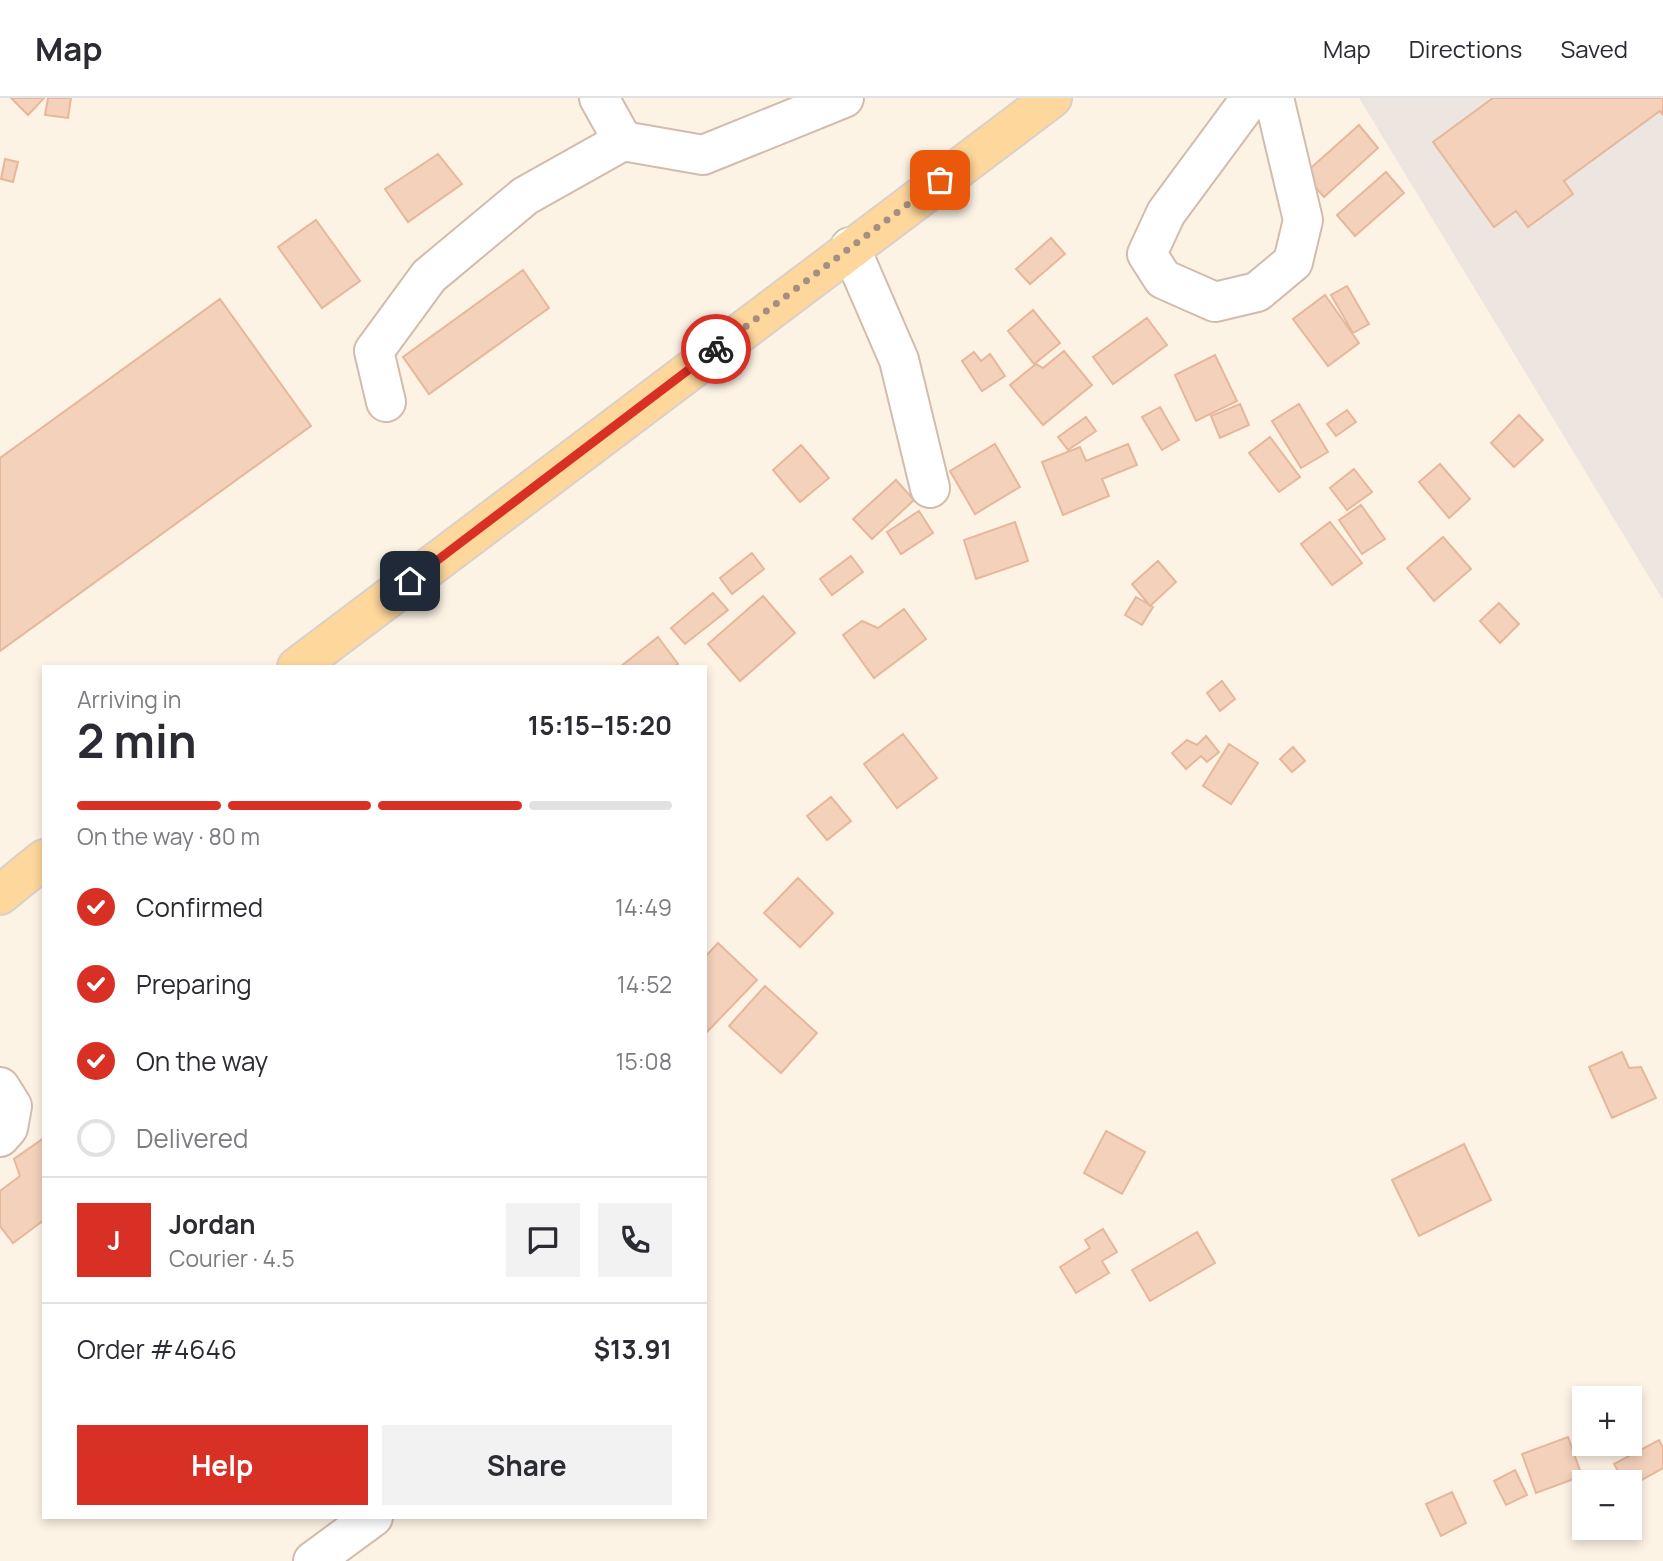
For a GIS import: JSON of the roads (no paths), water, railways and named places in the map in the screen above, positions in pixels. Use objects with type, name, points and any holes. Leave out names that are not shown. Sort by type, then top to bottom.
[{"type":"main road","points":[[317,660],[850,247],[1052,98]]},
{"type":"main road","points":[[0,895],[42,861]]},
{"type":"street","points":[[599,98],[623,141]]},
{"type":"street","points":[[386,402],[374,351],[429,276],[525,196],[623,141],[703,155],[844,98]]},
{"type":"street","points":[[1251,98],[1166,213],[1147,254],[1163,279],[1215,302],[1257,292],[1293,261],[1303,220],[1274,98]]},
{"type":"street","points":[[850,247],[899,360],[930,488]]},
{"type":"street","points":[[0,1087],[12,1106],[8,1128],[0,1137]]},
{"type":"street","points":[[313,1561],[370,1519]]}]
